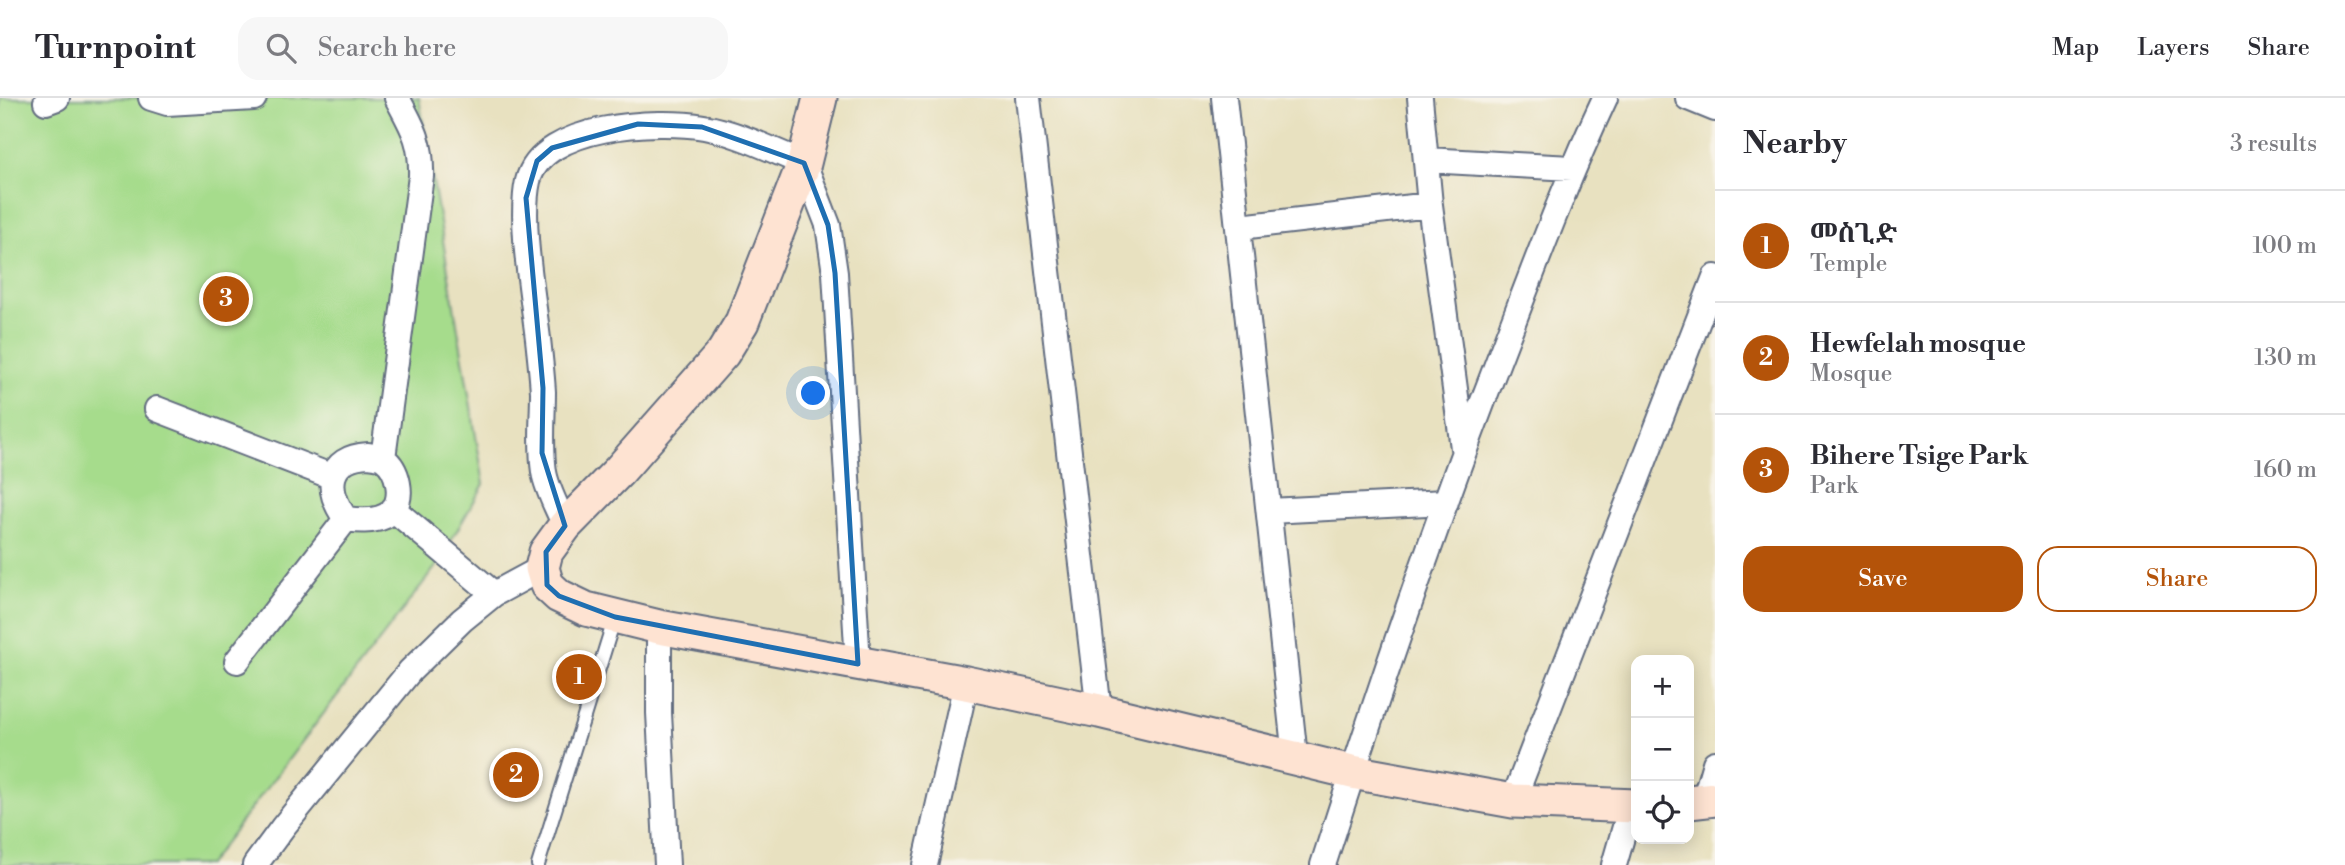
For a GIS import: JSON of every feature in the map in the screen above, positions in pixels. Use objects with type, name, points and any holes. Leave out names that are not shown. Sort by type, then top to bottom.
[{"type":"main road","points":[[820,98],[804,163],[742,322],[723,353],[619,471],[565,526],[546,552],[542,568],[547,584],[559,596],[586,609],[659,627],[966,683],[1099,711],[1352,772],[1513,801],[1631,806]]},
{"type":"street","points":[[151,98],[167,103],[254,98]]},
{"type":"street","points":[[383,458],[422,154],[418,139],[397,98]]},
{"type":"street","points":[[1028,98],[1099,711]]},
{"type":"street","points":[[1224,98],[1295,757]]},
{"type":"street","points":[[1420,98],[1430,205],[1464,451]]},
{"type":"street","points":[[1323,865],[1352,772],[1464,451],[1572,168],[1605,98]]},
{"type":"street","points":[[1688,98],[1715,109]]},
{"type":"street","points":[[565,526],[545,475],[542,453],[543,388],[526,228],[529,178],[537,161],[552,148],[575,138],[638,124],[702,127],[727,133],[804,163],[828,225],[835,273],[858,664]]},
{"type":"street","points":[[1427,160],[1572,168]]},
{"type":"street","points":[[1240,227],[1430,205]]},
{"type":"street","points":[[1513,801],[1715,277]]},
{"type":"street","points":[[157,408],[333,477]]},
{"type":"street","points":[[355,456],[383,458],[393,468],[398,482],[398,495],[393,509],[383,517],[370,521],[346,519],[334,500],[333,477],[344,461],[355,456]]},
{"type":"street","points":[[1269,511],[1446,502]]},
{"type":"street","points":[[393,509],[494,594]]},
{"type":"street","points":[[237,661],[346,519]]},
{"type":"street","points":[[255,865],[410,671],[494,594],[542,568]]},
{"type":"street","points":[[659,627],[659,713],[667,865]]},
{"type":"street","points":[[925,865],[966,683]]},
{"type":"street","points":[[1702,800],[1715,763]]},
{"type":"street","points":[[1614,865],[1631,815]]},
{"type":"lane","points":[[538,865],[615,617]]},
{"type":"highlighted area","points":[[638,124],[702,127],[804,163],[828,225],[835,273],[858,664],[615,617],[559,596],[547,585],[546,552],[565,526],[542,453],[543,388],[526,198],[537,161],[552,148]]},
{"type":"green space","points":[[0,98],[419,98],[484,484],[437,565],[208,865],[0,865]]},
{"type":"place","name":"Bihere Tsige Park","points":[[226,299]]},
{"type":"place","name":"መስጊድ","points":[[579,677]]},
{"type":"place","name":"Hewfelah mosque","points":[[516,775]]}]
